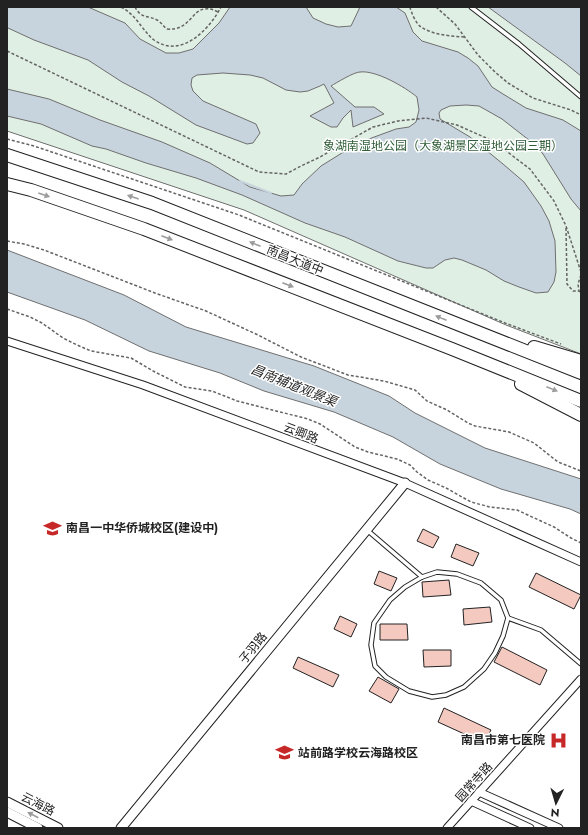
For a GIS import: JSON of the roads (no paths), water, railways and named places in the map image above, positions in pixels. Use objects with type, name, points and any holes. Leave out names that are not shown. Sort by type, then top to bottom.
[{"type":"highway","name":"南昌大道中","points":[[7,155],[152,203],[581,373]]},
{"type":"highway","points":[[7,184],[31,190],[144,229],[581,401]]},
{"type":"highway","points":[[467,328],[581,361]]},
{"type":"highway","points":[[452,349],[581,415]]},
{"type":"street","name":"云卿路","points":[[7,341],[143,385],[404,483],[581,562]]},
{"type":"street","name":"子羽路","points":[[121,828],[404,483]]},
{"type":"street","name":"园常寺路","points":[[447,828],[581,679]]},
{"type":"street","points":[[479,792],[559,828]]},
{"type":"street","name":"云海路","points":[[7,802],[58,828]]},
{"type":"street","points":[[471,802],[530,828]]},
{"type":"street","name":"云海路","points":[[7,812],[38,828]]},
{"type":"lane","points":[[471,7],[519,44],[581,97]]},
{"type":"lane","points":[[366,529],[422,577]]},
{"type":"lane","points":[[437,572],[457,574],[481,583],[501,600],[508,618],[503,636],[495,653],[484,669],[464,687],[446,695],[432,697],[409,691],[386,677],[375,666],[371,645],[374,623],[390,600],[405,587],[422,577],[437,572]]},
{"type":"lane","points":[[508,618],[541,630],[581,664]]},
{"type":"water","points":[[7,7],[88,7],[125,23],[140,39],[166,53],[179,53],[193,49],[219,23],[230,7],[306,7],[313,18],[326,24],[338,27],[351,26],[360,7],[396,7],[405,13],[413,32],[422,41],[458,52],[478,66],[492,87],[526,108],[563,120],[581,131],[581,211],[571,199],[543,154],[534,144],[502,119],[479,106],[450,106],[441,110],[439,113],[440,119],[470,137],[524,182],[541,206],[549,221],[555,241],[556,272],[554,282],[548,292],[536,293],[504,281],[486,270],[454,258],[445,260],[433,268],[426,268],[398,261],[345,237],[305,223],[242,195],[196,178],[106,149],[92,146],[41,124],[7,116],[7,89],[49,99],[100,120],[162,142],[210,163],[250,187],[281,196],[294,195],[302,184],[321,166],[358,143],[396,129],[409,127],[416,122],[419,110],[417,97],[390,80],[367,72],[357,72],[331,86],[355,107],[374,107],[384,114],[353,127],[351,110],[337,127],[331,127],[310,116],[334,103],[324,84],[308,91],[300,92],[286,90],[263,78],[250,75],[223,73],[197,75],[192,78],[191,85],[193,91],[203,101],[256,124],[260,133],[253,143],[247,144],[196,125],[149,96],[122,82],[88,60],[34,40],[8,28]]},
{"type":"water","points":[[488,7],[581,7],[581,76],[565,63]]},
{"type":"water","name":"昌南辅道观景渠","points":[[7,250],[124,295],[186,327],[314,366],[389,396],[415,413],[485,448],[581,479],[581,514],[570,509],[501,489],[440,464],[393,437],[334,412],[264,391],[220,373],[149,351],[85,320],[7,292]]},
{"type":"waterway","points":[[240,181],[271,193]]},
{"type":"place","name":"南昌一中华侨城校区(建设中)","points":[[53,528]]},
{"type":"place","name":"南昌市第七医院","points":[[558,740]]},
{"type":"place","name":"站前路学校云海路校区","points":[[285,753]]},
{"type":"park label","name":"象湖南湿地公园（大象湖景区湿地公园三期）","points":[[443,146]]}]
